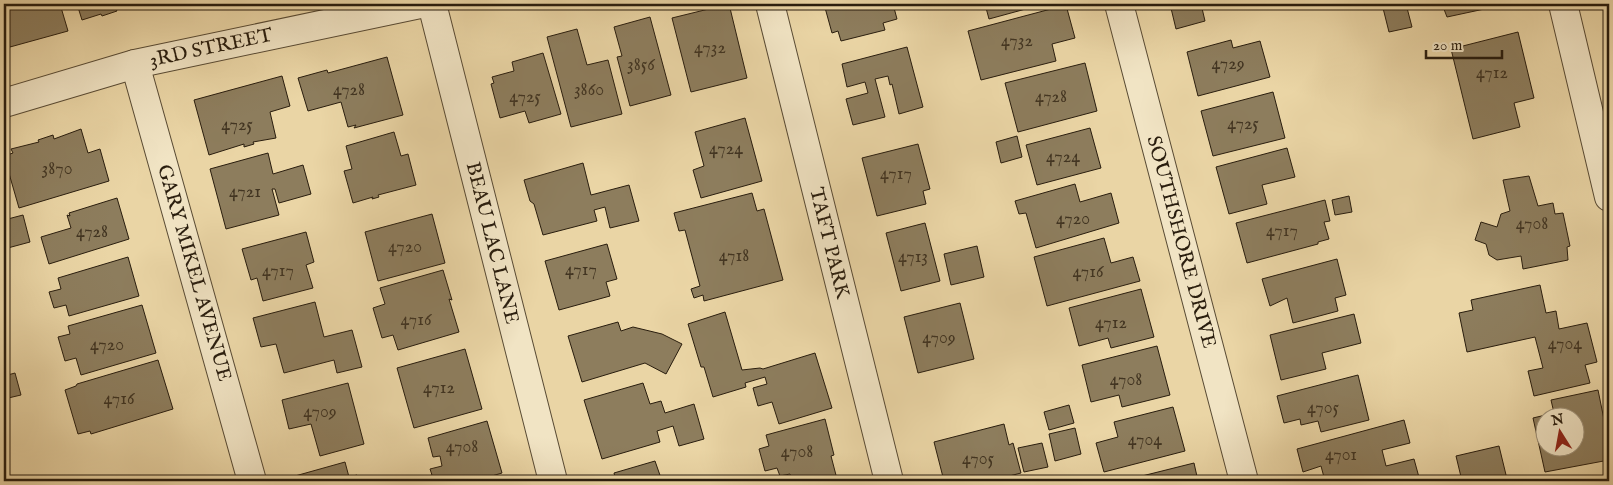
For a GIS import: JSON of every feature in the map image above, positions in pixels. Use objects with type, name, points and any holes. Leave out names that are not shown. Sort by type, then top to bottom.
[{"type":"street","name":"3RD STREET","points":[[4,103],[135,64],[329,13],[420,4]]},
{"type":"street","name":"BEAU LAC LANE","points":[[432,4],[553,481]]},
{"type":"street","name":"TAFT PARK","points":[[770,4],[889,481]]},
{"type":"street","name":"SOUTHSHORE DRIVE","points":[[1119,4],[1244,481]]},
{"type":"street","points":[[1563,4],[1609,197]]},
{"type":"street","name":"GARY MIKEL AVENUE","points":[[135,64],[252,481]]},
{"type":"building","points":[[4,4],[60,4],[68,31],[10,47],[4,25]]},
{"type":"building","points":[[77,4],[134,4],[116,9],[117,11],[102,16],[101,14],[82,20]]},
{"type":"building","points":[[729,4],[747,78],[691,92],[672,18]]},
{"type":"building","points":[[824,4],[893,4],[897,19],[883,23],[885,30],[841,41],[838,31],[832,33]]},
{"type":"building","points":[[985,4],[1044,4],[989,19]]},
{"type":"building","points":[[1170,4],[1201,4],[1205,21],[1176,29]]},
{"type":"building","points":[[1406,4],[1412,27],[1389,32],[1383,8]]},
{"type":"building","points":[[1442,4],[1488,4],[1489,8],[1447,17]]},
{"type":"building","points":[[1066,5],[1075,38],[1052,44],[1056,61],[981,80],[968,31]]},
{"type":"building","points":[[650,17],[671,95],[630,106],[617,57],[622,56],[614,27]]},
{"type":"building","points":[[577,29],[587,65],[608,60],[622,114],[571,127],[547,37]]},
{"type":"building","points":[[1518,32],[1534,98],[1514,103],[1520,127],[1473,139],[1451,49]]},
{"type":"building","points":[[1231,40],[1233,48],[1260,41],[1270,77],[1198,96],[1187,52]]},
{"type":"building","points":[[907,47],[923,107],[899,114],[892,84],[890,85],[888,76],[875,79],[885,117],[853,125],[846,99],[868,93],[865,82],[847,87],[842,64]]},
{"type":"building","points":[[543,53],[561,114],[529,123],[525,111],[500,118],[491,84],[494,83],[492,77],[514,71],[512,62]]},
{"type":"building","points":[[387,57],[403,115],[354,128],[356,125],[348,127],[341,102],[308,111],[298,78],[327,70],[328,73]]},
{"type":"building","points":[[1085,63],[1097,111],[1018,132],[1005,83]]},
{"type":"building","points":[[282,76],[290,106],[270,112],[276,138],[253,142],[254,144],[244,147],[244,144],[209,155],[194,100]]},
{"type":"building","points":[[1273,92],[1285,138],[1213,156],[1201,111]]},
{"type":"building","points":[[745,118],[762,181],[701,198],[693,170],[704,166],[695,132]]},
{"type":"building","points":[[1090,128],[1101,168],[1037,185],[1026,145]]},
{"type":"building","points":[[81,129],[88,153],[100,149],[109,181],[19,208],[4,156],[13,153],[11,149],[39,142],[38,140],[53,135],[54,139]]},
{"type":"building","points":[[394,132],[401,156],[408,154],[416,185],[353,203],[344,171],[352,169],[346,146]]},
{"type":"building","points":[[1017,136],[1022,157],[1001,163],[996,142]]},
{"type":"building","points":[[918,144],[930,189],[923,191],[926,204],[877,216],[862,158]]},
{"type":"building","points":[[1287,148],[1295,177],[1262,185],[1267,204],[1229,214],[1216,167]]},
{"type":"building","points":[[268,153],[273,174],[303,165],[311,194],[279,203],[275,189],[272,189],[279,215],[226,229],[210,169]]},
{"type":"building","points":[[583,163],[591,195],[629,185],[639,221],[610,228],[605,207],[594,210],[597,221],[543,235],[534,204],[530,201],[524,180]]},
{"type":"building","points":[[1529,176],[1538,206],[1553,203],[1555,214],[1563,213],[1570,246],[1567,247],[1568,260],[1523,269],[1521,256],[1497,260],[1489,255],[1486,244],[1475,240],[1481,222],[1497,227],[1501,214],[1510,211],[1503,180]]},
{"type":"building","points":[[1075,184],[1080,202],[1111,193],[1119,223],[1036,248],[1026,213],[1019,214],[1015,201]]},
{"type":"building","points":[[752,193],[757,211],[764,209],[783,280],[704,301],[703,295],[694,298],[691,289],[700,286],[685,230],[679,231],[674,213]]},
{"type":"building","points":[[1349,196],[1352,212],[1335,215],[1332,200]]},
{"type":"building","points":[[117,198],[129,239],[49,264],[41,237],[71,228],[67,215],[70,216],[69,213]]},
{"type":"building","points":[[1325,200],[1330,221],[1324,222],[1329,239],[1318,242],[1318,244],[1247,263],[1236,223]]},
{"type":"building","points":[[432,214],[445,263],[378,281],[365,232]]},
{"type":"building","points":[[23,215],[30,242],[4,249],[4,220]]},
{"type":"building","points":[[925,223],[940,281],[901,291],[886,233]]},
{"type":"building","points":[[306,232],[314,262],[306,265],[313,288],[263,301],[257,278],[251,280],[242,249]]},
{"type":"building","points":[[1104,238],[1111,263],[1133,257],[1140,281],[1047,306],[1034,257]]},
{"type":"building","points":[[607,244],[617,279],[606,282],[610,296],[559,310],[545,261]]},
{"type":"building","points":[[977,246],[984,277],[951,285],[944,254]]},
{"type":"building","points":[[128,257],[139,296],[69,316],[66,305],[54,308],[49,292],[61,289],[58,278]]},
{"type":"building","points":[[1337,259],[1346,295],[1335,298],[1338,311],[1293,323],[1287,298],[1270,306],[1262,279]]},
{"type":"building","points":[[443,270],[459,332],[398,350],[393,335],[382,338],[373,308],[385,304],[380,288]]},
{"type":"building","points":[[1540,285],[1546,313],[1556,311],[1559,329],[1587,323],[1597,362],[1585,365],[1590,383],[1534,396],[1528,371],[1543,368],[1535,337],[1467,352],[1459,313],[1473,310],[1471,300]]},
{"type":"building","points":[[1141,289],[1154,337],[1111,348],[1108,338],[1079,346],[1069,308]]},
{"type":"building","points":[[315,302],[324,337],[352,330],[362,367],[337,373],[334,360],[284,373],[276,344],[261,347],[253,318]]},
{"type":"building","points":[[960,303],[974,359],[918,373],[904,317]]},
{"type":"building","points":[[142,305],[156,353],[81,375],[76,358],[65,361],[58,337],[70,334],[68,326]]},
{"type":"building","points":[[725,312],[742,370],[763,369],[815,353],[832,408],[779,424],[772,402],[758,406],[753,388],[767,384],[765,377],[745,383],[746,387],[713,397],[704,367],[701,367],[688,324]]},
{"type":"building","points":[[1354,314],[1361,343],[1322,353],[1326,369],[1281,380],[1270,335]]},
{"type":"building","points":[[618,322],[621,331],[633,327],[662,334],[682,344],[666,374],[645,363],[582,382],[568,336]]},
{"type":"building","points":[[1157,346],[1170,395],[1122,407],[1119,395],[1091,402],[1082,365]]},
{"type":"building","points":[[465,349],[482,409],[414,428],[397,368]]},
{"type":"building","points":[[158,360],[173,409],[91,434],[90,431],[78,434],[65,390],[77,384]]},
{"type":"building","points":[[15,373],[21,395],[4,399],[4,376]]},
{"type":"building","points":[[1358,375],[1369,420],[1321,432],[1318,421],[1301,425],[1300,419],[1284,423],[1277,396]]},
{"type":"building","points":[[348,383],[364,444],[320,456],[311,424],[289,429],[282,400]]},
{"type":"building","points":[[643,383],[650,404],[661,401],[665,413],[694,404],[704,439],[679,446],[673,426],[657,431],[660,442],[602,459],[584,400]]},
{"type":"building","points":[[1598,390],[1609,444],[1609,460],[1545,472],[1542,458],[1586,458],[1586,408],[1553,408],[1551,400]]},
{"type":"building","points":[[1069,405],[1074,423],[1049,430],[1044,412]]},
{"type":"building","points":[[1173,407],[1185,451],[1104,472],[1096,443],[1118,437],[1114,422]]},
{"type":"building","points":[[1536,417],[1536,432],[1533,418]]},
{"type":"building","points":[[825,419],[834,455],[831,456],[837,479],[827,481],[792,481],[790,474],[780,476],[777,468],[765,471],[759,449],[769,446],[766,435]]},
{"type":"building","points":[[1404,420],[1410,443],[1382,450],[1386,466],[1414,459],[1420,481],[1325,481],[1321,466],[1303,472],[1297,449]]},
{"type":"building","points":[[487,421],[502,473],[475,481],[411,481],[432,475],[430,469],[442,466],[440,456],[433,457],[428,438]]},
{"type":"building","points":[[1004,424],[1009,445],[1013,443],[1021,473],[990,481],[944,481],[934,442]]},
{"type":"building","points":[[1075,428],[1081,454],[1055,461],[1049,434]]},
{"type":"building","points":[[1042,443],[1048,467],[1024,472],[1018,448]]},
{"type":"building","points":[[1499,446],[1507,479],[1462,481],[1456,456]]},
{"type":"building","points":[[655,461],[662,481],[616,481],[614,473]]},
{"type":"building","points":[[345,462],[349,477],[357,475],[359,481],[297,481],[295,476]]},
{"type":"building","points":[[1194,463],[1198,481],[1139,481],[1138,477]]}]
